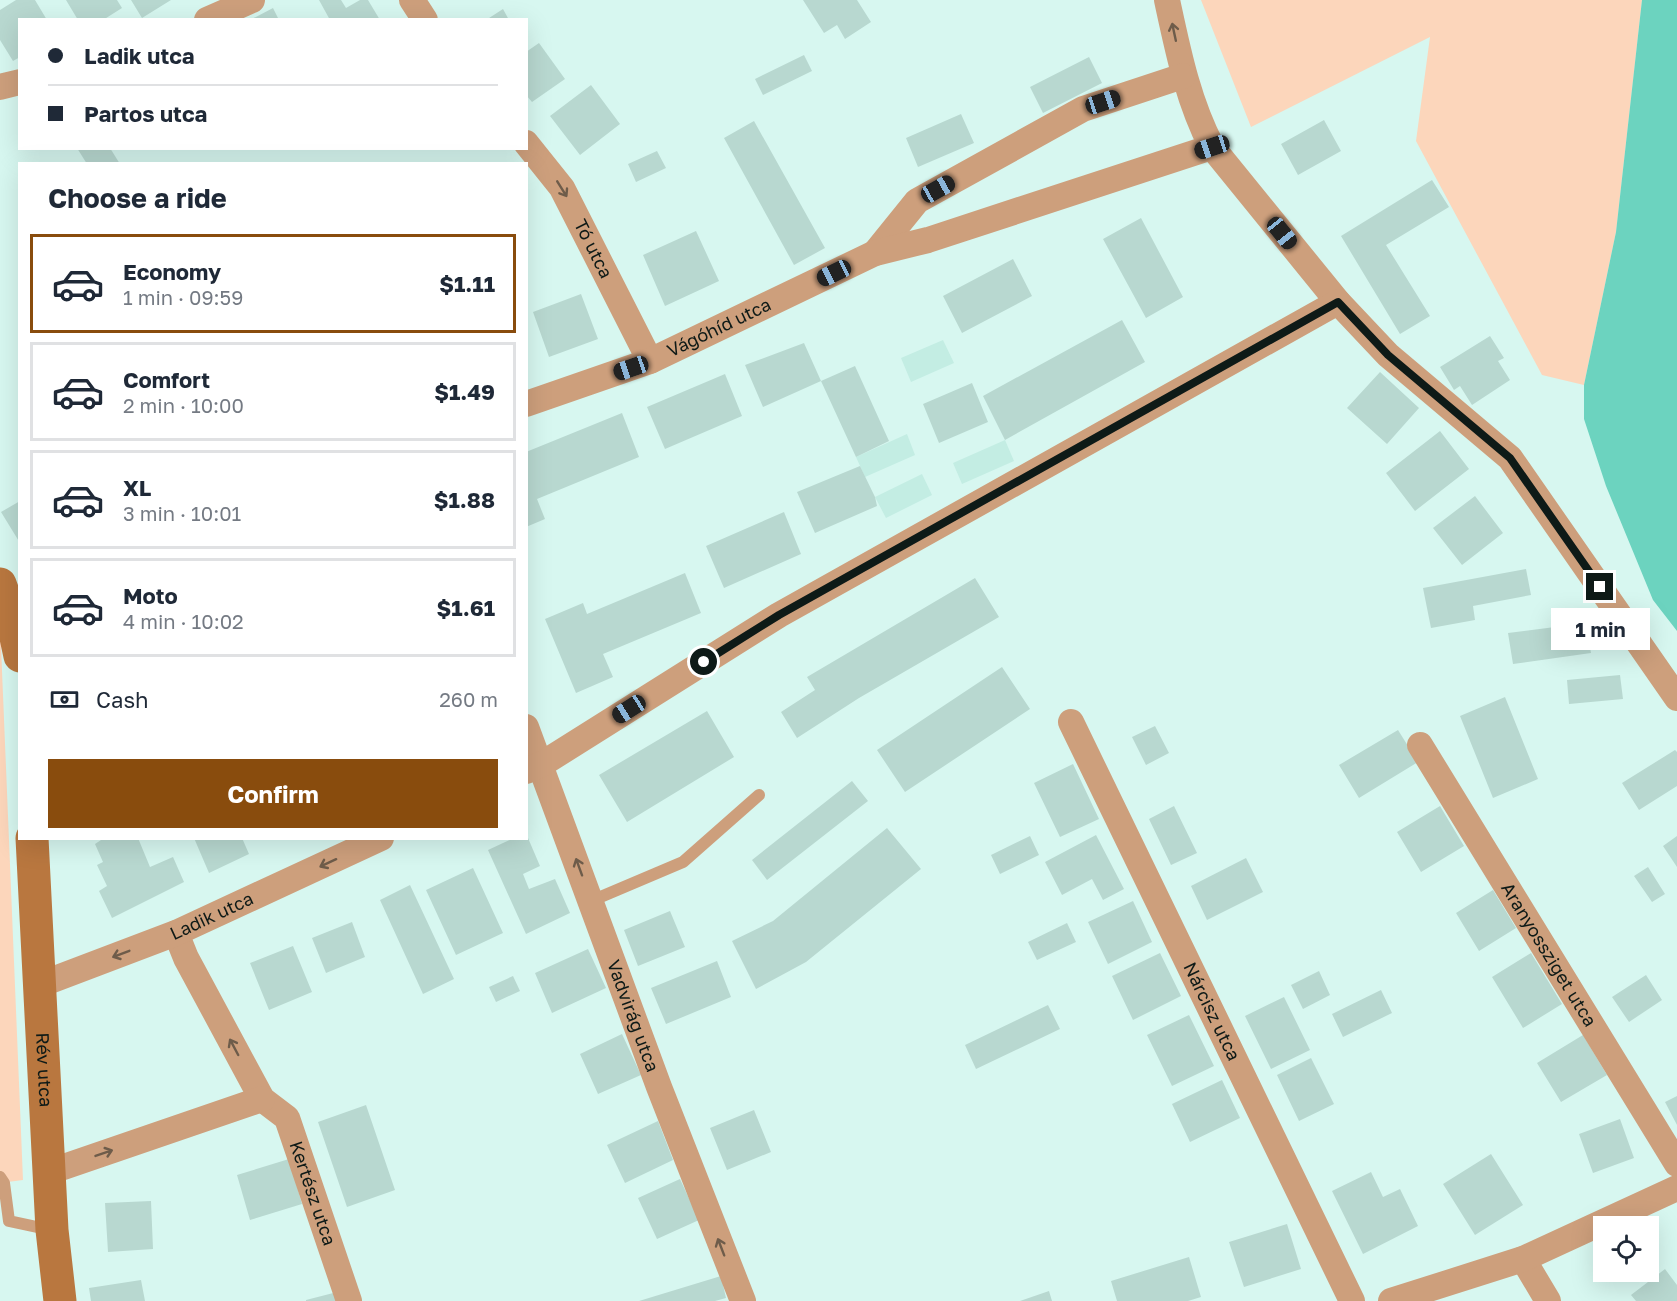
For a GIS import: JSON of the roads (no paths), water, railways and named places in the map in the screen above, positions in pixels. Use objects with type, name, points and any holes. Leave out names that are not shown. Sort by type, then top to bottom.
[{"type":"main road","points":[[0,584],[15,612],[18,638]]},
{"type":"main road","name":"Rév utca","points":[[32,840],[52,1230],[60,1301]]},
{"type":"street","points":[[212,18],[252,0]]},
{"type":"street","points":[[412,0],[424,18]]},
{"type":"street","points":[[1167,0],[1183,76],[1200,124],[1212,147],[1338,302],[1388,355],[1510,458],[1677,698]]},
{"type":"street","name":"Vágóhíd utca","points":[[875,253],[917,201],[1083,109],[1183,76]]},
{"type":"street","points":[[0,87],[18,82]]},
{"type":"street","name":"Tó utca","points":[[528,146],[562,188],[650,361]]},
{"type":"street","name":"Vágóhíd utca","points":[[528,403],[650,361],[875,253],[928,240],[1212,147]]},
{"type":"street","points":[[534,767],[779,615],[1338,302]]},
{"type":"street","name":"Nárcisz utca","points":[[1071,722],[1353,1301]]},
{"type":"street","name":"Vadvirág utca","points":[[528,737],[534,767],[591,901],[659,1087],[743,1301]]},
{"type":"street","name":"Aranyossziget utca","points":[[1420,745],[1677,1164]]},
{"type":"street","name":"Ladik utca","points":[[39,985],[176,933],[377,840]]},
{"type":"street","name":"Kertész utca","points":[[176,933],[186,958],[261,1099],[287,1118],[350,1301]]},
{"type":"street","points":[[49,1172],[261,1099]]},
{"type":"street","points":[[1391,1301],[1523,1259],[1677,1188]]},
{"type":"street","points":[[1523,1259],[1548,1301]]},
{"type":"lane","points":[[591,901],[683,862],[759,795]]},
{"type":"lane","points":[[0,1177],[4,1183],[9,1221],[52,1230]]}]
